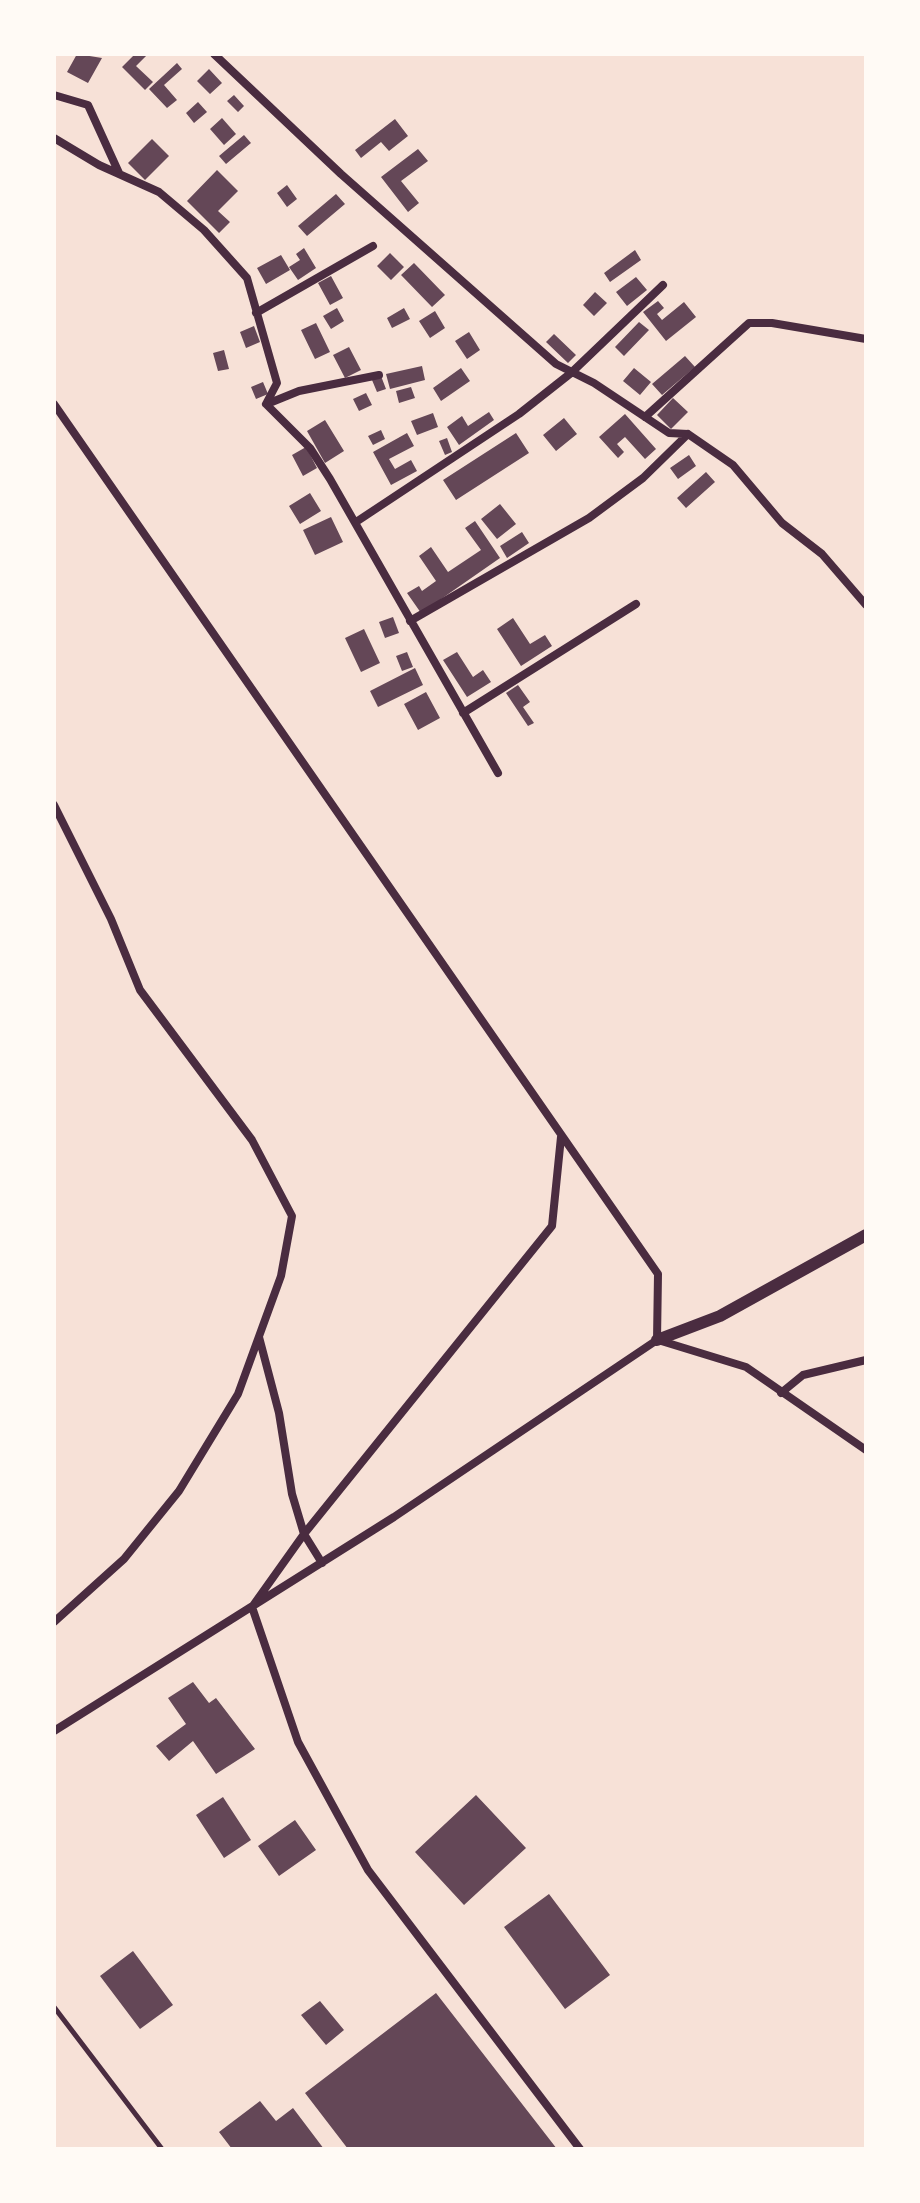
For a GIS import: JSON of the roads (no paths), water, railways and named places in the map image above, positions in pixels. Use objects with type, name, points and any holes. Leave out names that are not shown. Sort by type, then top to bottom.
[{"type":"street","points":[[214,54],[341,174],[548,358],[594,383],[669,433],[688,434],[733,465],[782,523],[822,554],[866,605]]},
{"type":"street","points":[[54,95],[88,105],[119,173]]},
{"type":"street","points":[[54,138],[159,192],[204,230],[247,278],[277,383],[266,404]]},
{"type":"street","points":[[256,313],[373,246]]},
{"type":"street","points":[[356,522],[519,414],[571,373],[663,285]]},
{"type":"street","points":[[645,417],[749,323],[772,323],[866,339]]},
{"type":"street","points":[[266,404],[299,391],[379,375]]},
{"type":"street","points":[[54,404],[658,1274],[657,1340]]},
{"type":"street","points":[[266,404],[310,448],[356,522],[498,773]]},
{"type":"street","points":[[410,621],[589,518],[643,478],[688,434]]},
{"type":"street","points":[[463,713],[636,604]]},
{"type":"street","points":[[54,805],[111,919],[140,990],[252,1140],[292,1216],[281,1276],[238,1394],[179,1491],[124,1559],[54,1622]]},
{"type":"street","points":[[252,1607],[304,1534],[552,1226],[562,1136]]},
{"type":"street","points":[[54,1731],[322,1563],[657,1340],[720,1316],[866,1235]]},
{"type":"street","points":[[259,1336],[279,1413],[292,1494],[304,1534],[322,1563]]},
{"type":"street","points":[[657,1340],[746,1367],[866,1450]]},
{"type":"street","points":[[781,1393],[803,1375],[866,1360]]},
{"type":"street","points":[[252,1607],[298,1742],[368,1870],[580,2149]]},
{"type":"lane","points":[[54,2007],[162,2149]]}]
